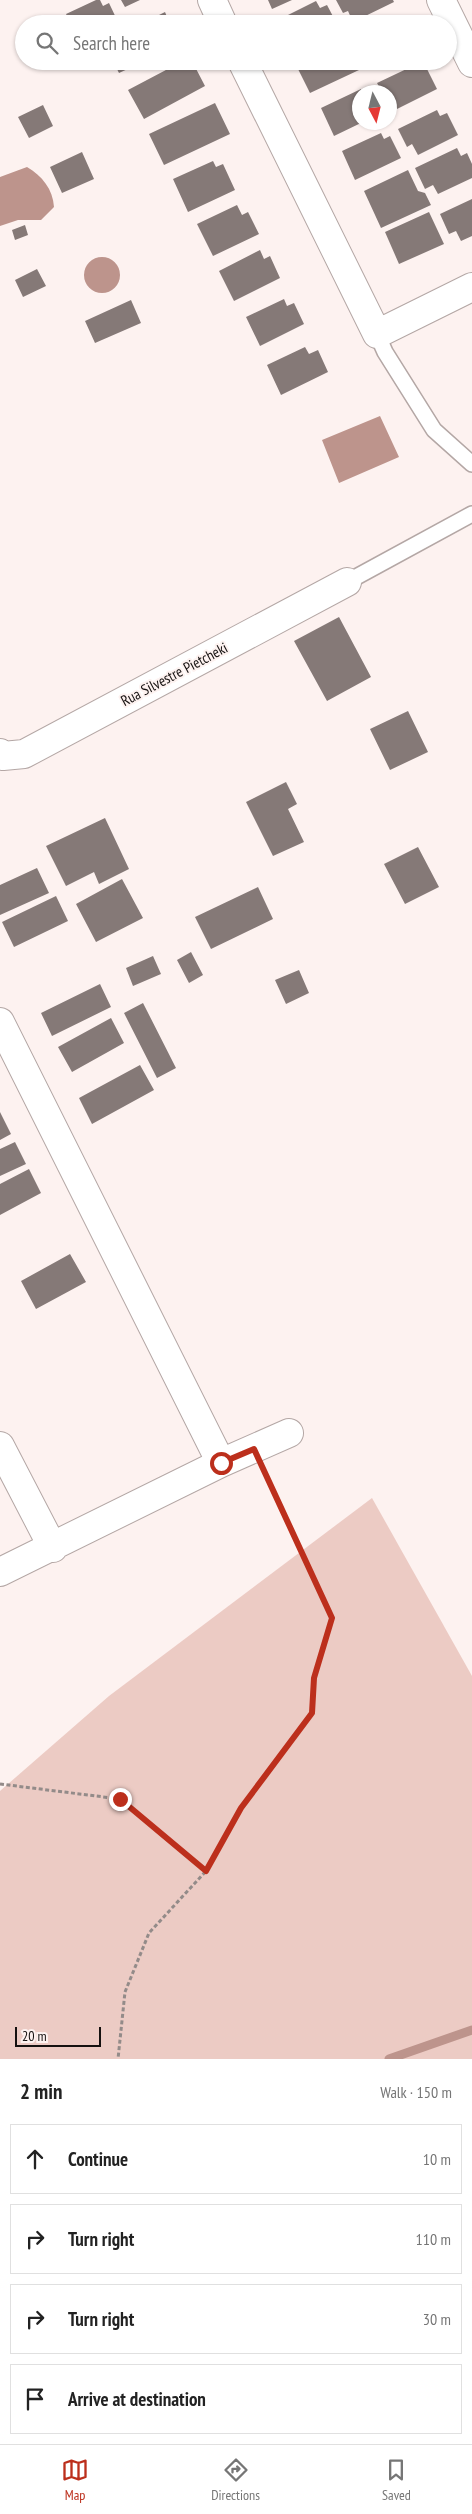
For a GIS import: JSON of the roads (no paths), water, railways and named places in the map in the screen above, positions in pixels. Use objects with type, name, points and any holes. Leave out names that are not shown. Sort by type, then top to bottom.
[{"type":"street","points":[[212,0],[219,15]]},
{"type":"street","points":[[441,0],[448,15]]},
{"type":"street","points":[[457,33],[472,63]]},
{"type":"street","points":[[246,70],[377,334],[472,287]]},
{"type":"street","name":"Rua Silvestre Pietcheki","points":[[0,753],[3,756],[24,754],[347,582]]},
{"type":"street","points":[[0,1022],[221,1463]]},
{"type":"street","points":[[0,1572],[53,1548],[221,1463],[289,1433]]},
{"type":"street","points":[[0,1446],[53,1548]]},
{"type":"lane","points":[[377,334],[385,352],[434,430],[472,464]]},
{"type":"lane","points":[[347,582],[472,514]]},
{"type":"waterway","points":[[389,2059],[472,2030]]}]
